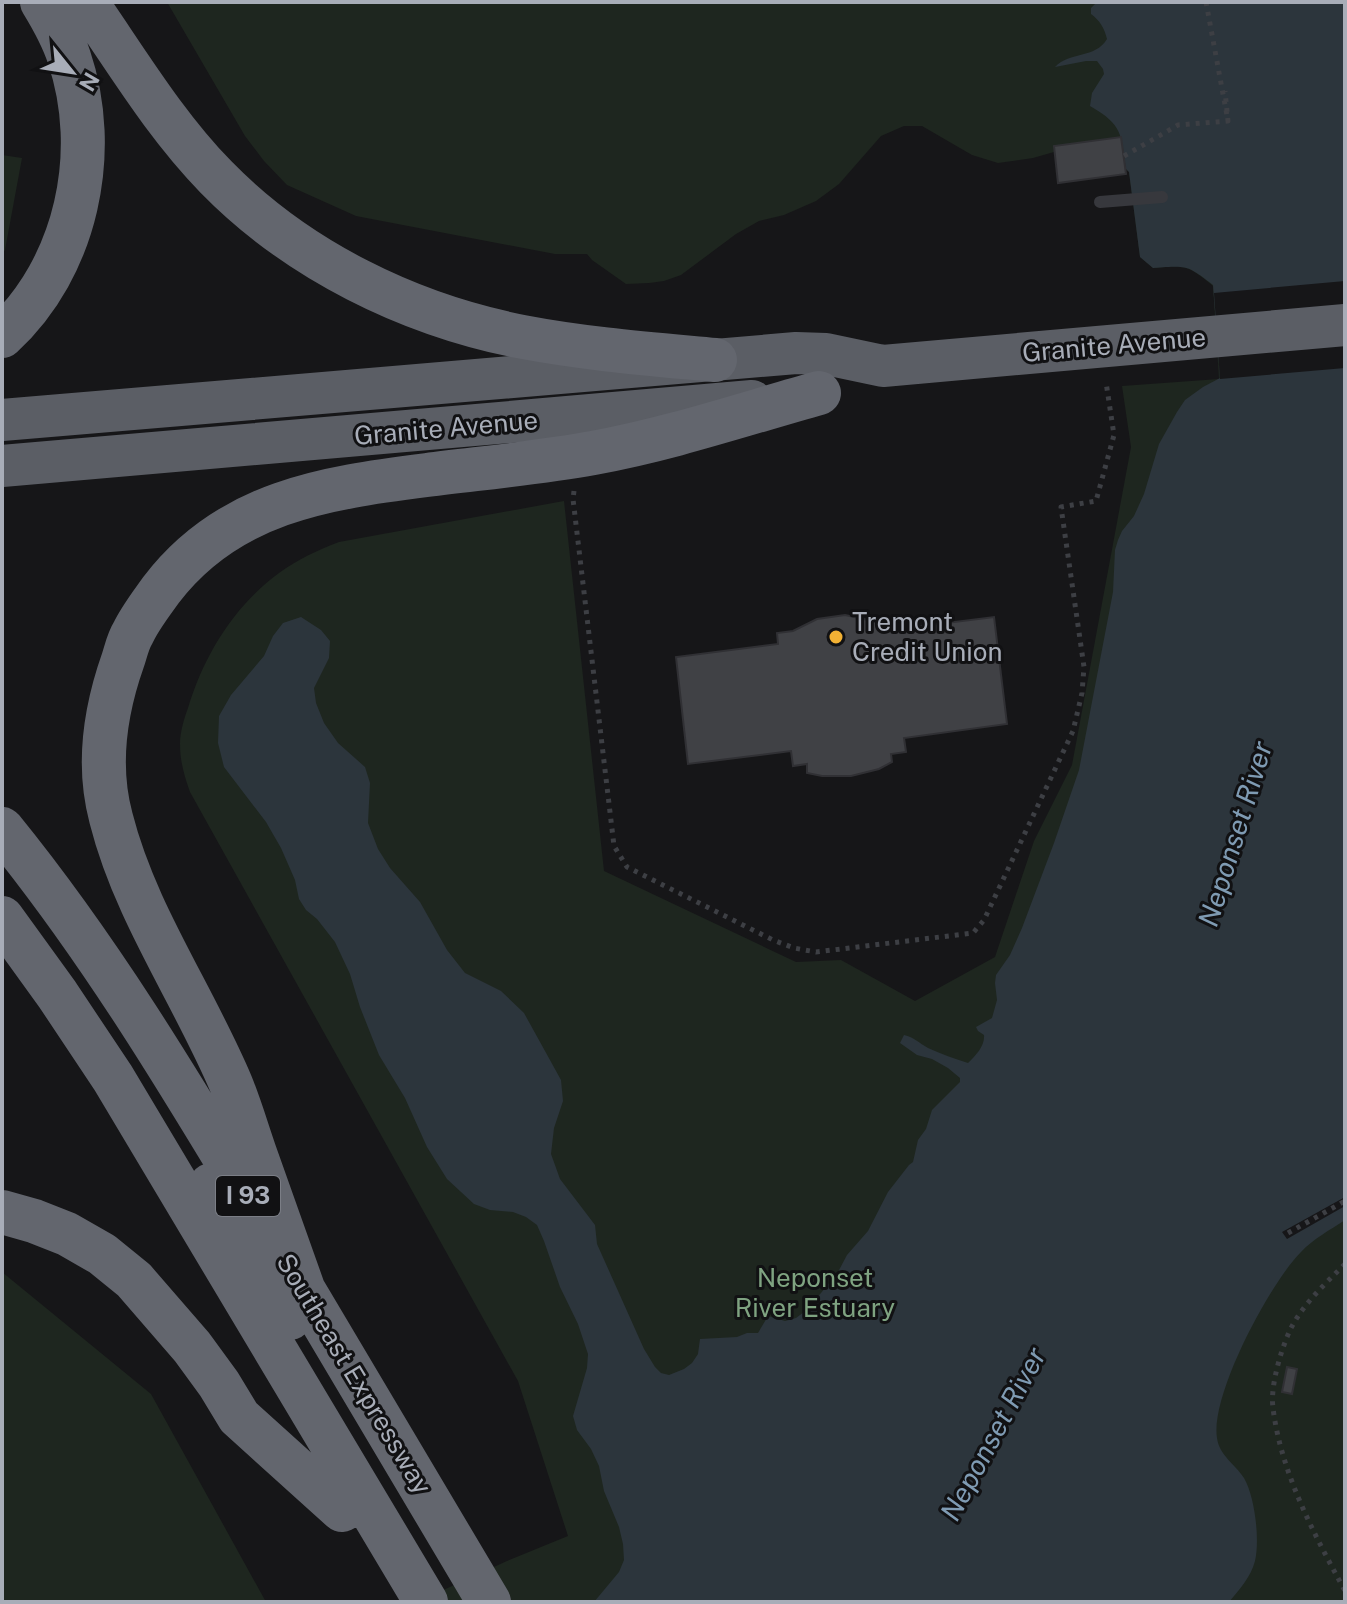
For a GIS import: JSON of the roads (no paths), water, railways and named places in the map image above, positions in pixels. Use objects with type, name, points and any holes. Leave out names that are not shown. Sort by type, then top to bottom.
[{"type":"highway","points":[[2,336],[16,323],[51,270],[76,209],[81,177],[82,117],[77,88],[69,56],[42,2]]},
{"type":"highway","points":[[86,2],[167,119],[214,175],[296,244],[329,264],[422,309],[480,327],[581,347],[715,360]]},
{"type":"highway","name":"Granite Avenue","points":[[2,420],[796,353],[826,354],[883,366],[1345,325]]},
{"type":"highway","name":"Granite Avenue","points":[[2,466],[792,398],[848,383],[883,366]]},
{"type":"highway","points":[[304,1291],[231,1084],[136,892],[120,852],[110,814],[104,779],[104,741],[120,670],[133,633],[170,578],[193,554],[219,534],[288,501],[339,487],[579,455],[642,443],[819,393]]},
{"type":"highway","name":"Southeast Expressway","points":[[2,829],[133,1011],[190,1099],[304,1291],[446,1596]]},
{"type":"highway","name":"I 93","points":[[2,870],[57,945],[168,1113],[446,1596]]},
{"type":"highway","name":"I 93","points":[[2,918],[113,1078],[446,1596]]},
{"type":"highway","points":[[2,962],[106,1117],[342,1510]]},
{"type":"highway","points":[[2,1212],[67,1234],[102,1254],[134,1280],[192,1347],[239,1417],[342,1510],[446,1596]]},
{"type":"lane","points":[[1100,202],[1162,197]]},
{"type":"water","name":"Neponset River","points":[[1097,2],[1345,2],[1345,1220],[1311,1243],[1288,1267],[1245,1340],[1223,1395],[1217,1419],[1218,1444],[1244,1478],[1251,1496],[1257,1531],[1255,1561],[1248,1578],[1229,1602],[594,1602],[619,1572],[624,1560],[623,1544],[604,1491],[599,1466],[577,1430],[573,1416],[588,1354],[544,1241],[537,1225],[526,1217],[474,1204],[447,1179],[427,1147],[405,1098],[379,1055],[335,942],[299,899],[295,880],[281,848],[266,822],[224,767],[218,743],[219,716],[231,695],[264,656],[283,623],[301,617],[321,630],[330,641],[329,658],[314,688],[316,703],[324,723],[338,743],[365,767],[370,783],[368,823],[378,849],[420,902],[447,950],[465,973],[501,991],[524,1013],[561,1080],[563,1101],[554,1128],[551,1154],[560,1179],[595,1225],[597,1244],[655,1367],[669,1375],[692,1363],[698,1354],[700,1339],[758,1333],[768,1316],[785,1321],[804,1312],[868,1231],[888,1192],[913,1162],[918,1140],[926,1129],[932,1110],[960,1082],[960,1078],[948,1068],[917,1055],[900,1043],[904,1035],[968,1063],[981,1047],[984,1035],[976,1027],[992,1018],[997,1000],[996,975],[1010,955],[1022,928],[1079,770],[1113,592],[1118,540],[1134,516],[1159,444],[1177,412],[1185,400],[1220,378],[1213,285],[1191,270],[1180,267],[1153,268],[1140,257],[1129,172],[1121,139],[1115,125],[1090,106],[1092,93],[1104,74],[1103,69],[1097,61],[1055,67],[1068,59],[1096,50],[1107,39],[1101,25],[1091,14],[1091,8]]},
{"type":"place","name":"Tremont Credit Union","points":[[836,637]]},
{"type":"park label","name":"Neponset River Estuary","points":[[815,1293]]}]
